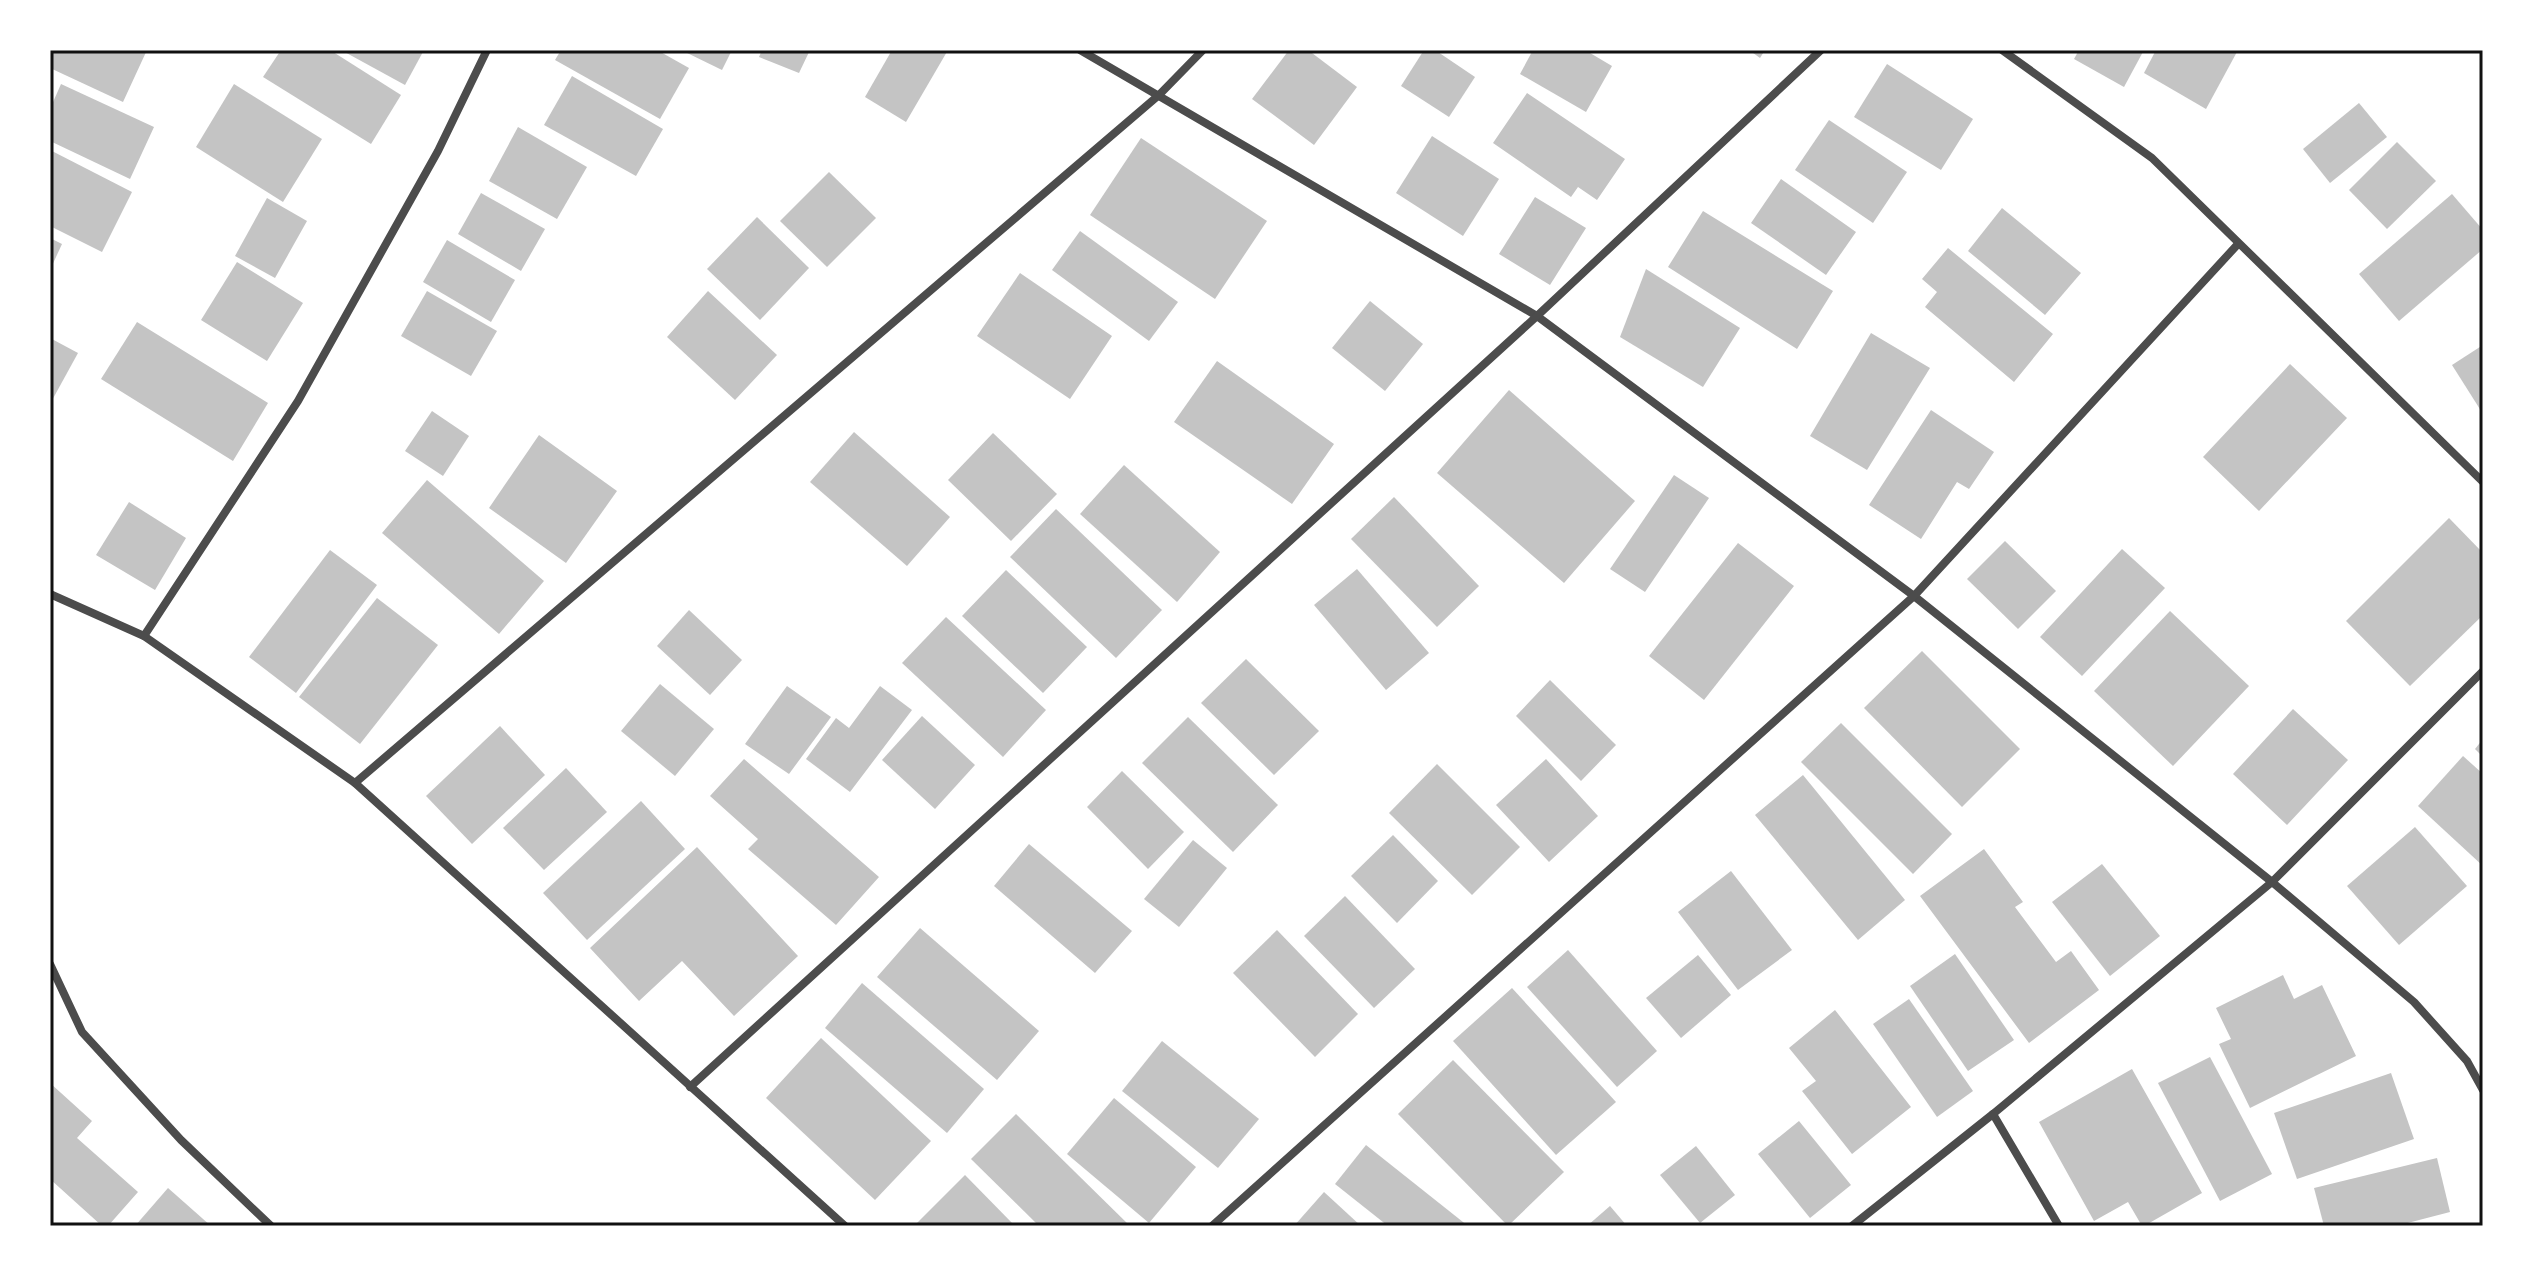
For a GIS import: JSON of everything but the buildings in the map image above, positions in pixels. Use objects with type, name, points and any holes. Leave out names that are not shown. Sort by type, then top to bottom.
[{"type":"street","points":[[144,636],[298,401],[438,151],[487,50]]},
{"type":"street","points":[[1080,50],[1537,316],[1914,596],[2272,882],[2414,1002],[2467,1061],[2483,1090]]},
{"type":"street","points":[[355,783],[1159,95],[1203,50]]},
{"type":"street","points":[[690,1087],[1537,316],[1821,50]]},
{"type":"street","points":[[2002,50],[2152,158],[2483,482]]},
{"type":"street","points":[[1212,1226],[1914,596],[2238,244]]},
{"type":"street","points":[[50,594],[144,636],[355,783],[845,1226]]},
{"type":"street","points":[[1852,1226],[1993,1114],[2272,882],[2483,671]]},
{"type":"street","points":[[50,964],[82,1032],[181,1140],[271,1226]]},
{"type":"street","points":[[1993,1114],[2059,1226]]}]
